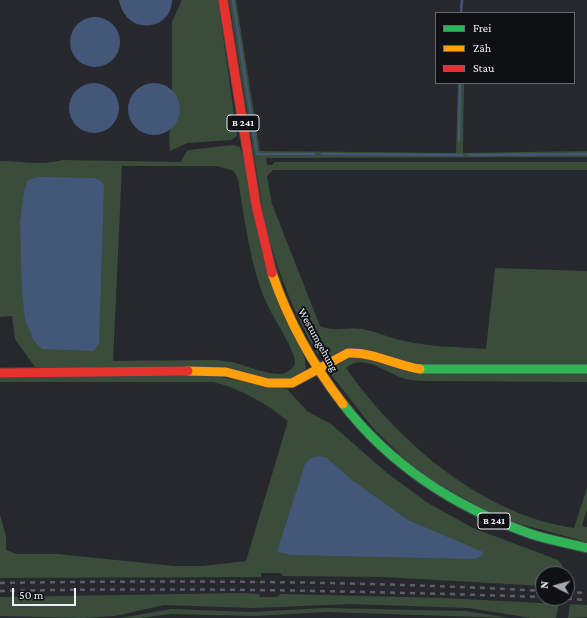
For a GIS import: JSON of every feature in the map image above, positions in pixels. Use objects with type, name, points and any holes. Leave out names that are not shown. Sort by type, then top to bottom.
[{"type":"main road","name":"Westumgehung","points":[[223,0],[262,233],[276,282],[287,308],[318,369],[356,420],[390,456],[411,473],[469,510],[491,520],[542,538],[587,548]]},
{"type":"main road","points":[[0,373],[201,371],[227,373],[265,383],[283,385],[292,383],[348,353],[366,352],[407,367],[427,370],[587,369]]},
{"type":"green space","points":[[182,0],[218,0],[237,136],[231,140],[187,143],[170,151],[170,130],[180,110],[179,101],[172,90],[172,22]]},
{"type":"green space","points":[[229,0],[236,0],[260,151],[456,153],[458,84],[464,84],[463,153],[587,151],[587,157],[266,158],[267,165],[272,165],[275,162],[587,162],[587,170],[273,170],[267,176],[272,204],[320,326],[331,329],[362,329],[400,340],[421,344],[486,349],[495,268],[587,271],[587,365],[428,365],[324,355],[317,353],[300,322],[286,290],[265,224]]},
{"type":"green space","points":[[233,145],[240,147],[305,360],[306,369],[292,379],[35,367],[15,339],[12,316],[0,317],[0,161],[39,163],[62,160],[180,162],[188,150]],"holes":[[[122,166],[217,166],[234,171],[238,179],[249,244],[257,277],[268,306],[292,351],[295,363],[294,366],[287,372],[276,374],[260,371],[232,362],[214,360],[113,361]]]},
{"type":"green space","points":[[353,356],[382,362],[587,374],[587,382],[421,381],[402,378],[367,363],[360,362],[346,368],[390,422],[416,447],[475,491],[507,508],[540,520],[574,528],[587,488],[587,509],[582,526],[587,527],[587,542],[502,519],[420,474],[373,428],[332,376],[331,369]]},
{"type":"green space","points":[[207,375],[287,389],[307,411],[331,424],[387,473],[428,503],[473,528],[558,560],[562,566],[535,566],[535,586],[383,577],[283,576],[281,573],[261,573],[261,577],[0,578],[0,515],[6,536],[6,550],[17,554],[58,554],[174,566],[203,566],[246,561],[288,421],[243,392],[213,382],[0,382],[0,377]]},
{"type":"green space","points":[[242,593],[259,594],[260,597],[277,597],[280,594],[445,598],[535,603],[535,606],[559,606],[556,618],[531,618],[469,608],[351,604],[254,608],[164,605],[115,616],[84,618],[0,616],[0,597]]},
{"type":"green space","points":[[575,604],[587,605],[587,617],[568,618],[570,606],[575,606]]},
{"type":"green space","points":[[325,608],[465,611],[511,618],[326,612],[255,616],[170,614],[141,618],[121,618],[171,609],[251,612]]},
{"type":"water","points":[[119,0],[172,0],[170,10],[165,18],[148,26],[130,20],[123,12]]},
{"type":"water","points":[[90,17],[100,17],[113,24],[120,37],[120,47],[113,60],[100,67],[90,67],[81,63],[74,56],[70,47],[70,37],[74,28],[81,21]]},
{"type":"water","points":[[89,83],[99,83],[112,90],[119,103],[119,113],[112,126],[99,133],[89,133],[80,129],[73,122],[69,113],[69,103],[73,94],[80,87]]},
{"type":"water","points":[[154,83],[164,85],[172,91],[178,99],[180,109],[178,119],[172,127],[164,133],[154,135],[144,133],[136,127],[130,119],[128,109],[130,99],[136,91],[144,85]]},
{"type":"water","points":[[38,177],[94,178],[100,180],[104,185],[99,343],[94,351],[42,349],[34,341],[25,319],[22,291],[20,223],[24,192],[28,180]]},
{"type":"water","points":[[318,456],[327,458],[353,481],[408,520],[483,552],[482,556],[475,559],[291,555],[277,552],[305,464],[311,458]]},
{"type":"waterway","points":[[233,0],[257,154],[314,154]]},
{"type":"waterway","points":[[461,12],[462,0]]},
{"type":"waterway","points":[[459,140],[460,84]]},
{"type":"waterway","points":[[322,154],[462,155]]},
{"type":"waterway","points":[[469,155],[587,154]]},
{"type":"railway","points":[[0,583],[272,582],[407,585],[535,591]]},
{"type":"railway","points":[[0,591],[136,589],[272,590],[535,597]]},
{"type":"railway","points":[[575,592],[587,593]]},
{"type":"railway","points":[[575,599],[587,600]]},
{"type":"traffic: fast","points":[[420,369],[587,369]]},
{"type":"traffic: fast","points":[[343,404],[362,427],[405,466],[452,498],[477,512],[504,524],[531,534],[587,548]]},
{"type":"traffic: slow","points":[[272,273],[278,291],[302,342],[343,404]]},
{"type":"traffic: slow","points":[[188,371],[226,372],[268,383],[292,383],[348,353],[358,353],[420,369]]},
{"type":"traffic: jam","points":[[223,0],[256,205],[272,273]]},
{"type":"traffic: jam","points":[[0,373],[188,371]]}]
